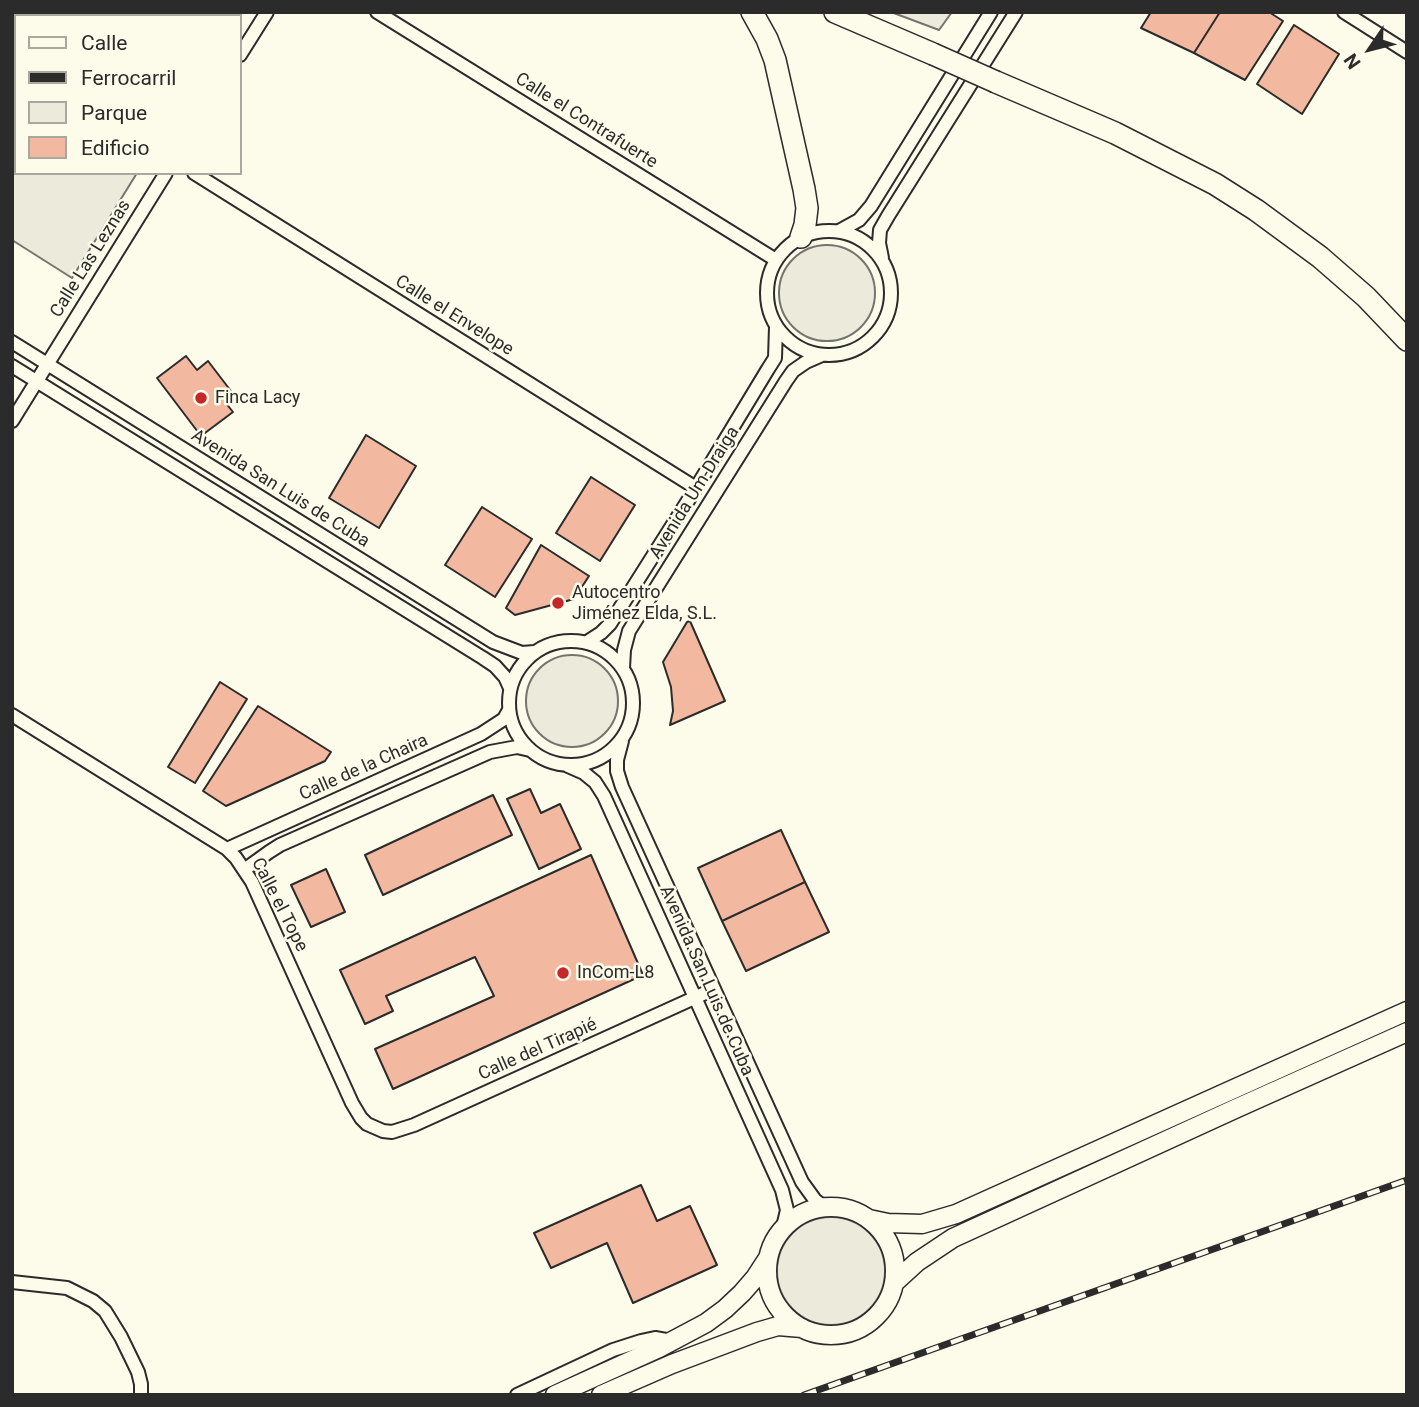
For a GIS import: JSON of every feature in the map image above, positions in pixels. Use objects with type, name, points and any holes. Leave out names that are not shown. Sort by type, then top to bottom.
[{"type":"main road","points":[[752,12],[775,60],[804,189],[807,208],[801,237]]},
{"type":"main road","points":[[835,12],[1115,133],[1215,184],[1320,257],[1407,340]]},
{"type":"street","points":[[242,52],[267,12]]},
{"type":"street","name":"Calle el Contrafuerte","points":[[377,12],[776,260]]},
{"type":"street","points":[[839,231],[859,220],[871,206],[991,12]]},
{"type":"street","points":[[883,262],[866,243],[839,231],[820,231],[801,237],[785,248],[769,276],[766,293],[769,311],[776,327],[796,346],[822,355],[836,355],[862,346],[881,327],[887,315],[891,288],[879,243],[880,230],[1016,12]]},
{"type":"street","points":[[1344,12],[1407,52]]},
{"type":"street","name":"Calle Las Leznas","points":[[12,421],[165,175]]},
{"type":"street","name":"Calle el Envelope","points":[[197,175],[696,488]]},
{"type":"street","name":"Avenida Um-Draiga","points":[[587,642],[610,624],[775,358],[776,327]]},
{"type":"street","name":"Avenida San Luis de Cuba","points":[[12,342],[41,373],[495,666],[510,688]]},
{"type":"street","name":"Avenida Um-Draiga","points":[[623,668],[629,631],[778,392],[793,371],[822,355]]},
{"type":"street","name":"Avenida San Luis de Cuba","points":[[12,366],[41,373],[493,642],[522,653],[534,652]]},
{"type":"street","points":[[569,640],[587,642],[607,651],[623,668],[632,685],[634,705],[631,724],[622,741],[607,755],[588,764],[568,766],[548,761],[530,750],[516,732],[509,710],[510,688],[519,668],[534,652],[551,643],[569,640]]},
{"type":"street","name":"Calle de la Chaira","points":[[227,849],[481,734],[504,719],[509,710]]},
{"type":"street","name":"Calle el Tope","points":[[12,715],[227,849],[236,858],[252,882],[352,1102],[361,1118],[375,1128]]},
{"type":"street","name":"Avenida San Luis de Cuba","points":[[622,741],[617,760],[622,787],[802,1182],[815,1200],[824,1207]]},
{"type":"street","name":"Calle de la Chaira","points":[[244,870],[281,845],[490,752],[517,747],[530,750]]},
{"type":"street","name":"Avenida San Luis de Cuba","points":[[568,766],[584,773],[595,782],[604,796],[782,1191],[787,1210],[783,1227]]},
{"type":"street","name":"Calle del Tirapié","points":[[375,1128],[392,1132],[414,1125],[714,989]]},
{"type":"street","points":[[869,1219],[888,1223],[922,1224],[956,1214],[1407,1011]]},
{"type":"street","points":[[894,1283],[953,1238],[1407,1032]]},
{"type":"street","points":[[824,1207],[855,1211],[869,1219],[882,1231],[891,1247],[895,1265],[894,1283],[889,1299],[866,1325],[851,1332],[818,1334],[802,1328],[777,1306],[770,1291],[768,1258],[783,1227],[808,1210],[824,1207]]},
{"type":"street","points":[[555,1395],[706,1323],[725,1309],[755,1278],[768,1258]]},
{"type":"street","points":[[12,1282],[67,1288],[93,1301],[105,1311],[138,1372],[141,1395]]},
{"type":"street","points":[[601,1395],[734,1339],[778,1326],[802,1328]]},
{"type":"street","points":[[517,1395],[613,1350],[655,1338],[673,1341]]},
{"type":"green space","points":[[891,12],[952,12],[939,30]]},
{"type":"green space","points":[[12,51],[14,175],[136,175],[72,278],[12,240]]},
{"type":"green space","points":[[827,245],[846,248],[861,259],[872,274],[875,293],[872,312],[861,327],[846,338],[827,341],[808,338],[793,327],[782,312],[779,293],[782,274],[793,259],[808,248]]},
{"type":"green space","points":[[572,655],[590,658],[605,668],[615,683],[618,701],[615,719],[605,734],[590,744],[572,747],[554,744],[539,734],[529,719],[526,701],[529,683],[539,668],[554,658]]},
{"type":"green space","points":[[831,1217],[852,1221],[869,1233],[881,1250],[885,1271],[881,1292],[869,1309],[852,1321],[831,1325],[810,1321],[793,1309],[781,1292],[777,1271],[781,1250],[793,1233],[810,1221]]},
{"type":"building","points":[[1151,12],[1220,12],[1194,53],[1141,28]]},
{"type":"building","points":[[1220,12],[1269,12],[1283,21],[1245,80],[1194,53]]},
{"type":"building","points":[[1294,25],[1339,54],[1302,114],[1257,84]]},
{"type":"building","name":"Finca Lacy","points":[[186,356],[197,370],[208,361],[234,395],[225,402],[233,412],[201,436],[157,378]]},
{"type":"building","points":[[366,435],[416,466],[379,528],[329,498]]},
{"type":"building","points":[[591,477],[635,505],[600,561],[556,533]]},
{"type":"building","points":[[482,507],[532,539],[495,597],[445,565]]},
{"type":"building","points":[[541,545],[589,576],[574,599],[515,615],[506,608]]},
{"type":"building","points":[[690,621],[725,701],[670,725],[673,711],[671,687],[663,662]]},
{"type":"building","points":[[220,682],[247,699],[195,783],[168,767]]},
{"type":"building","points":[[258,706],[331,752],[325,761],[226,806],[203,791]]},
{"type":"building","points":[[530,789],[541,813],[560,804],[581,849],[539,869],[507,799]]},
{"type":"building","points":[[493,795],[512,835],[383,895],[365,855]]},
{"type":"building","points":[[781,830],[805,882],[722,921],[698,868]]},
{"type":"building","name":"InCom-L8","points":[[591,855],[643,975],[393,1089],[375,1049],[494,996],[475,957],[386,996],[393,1011],[365,1024],[340,970]]},
{"type":"building","points":[[326,869],[345,912],[311,927],[291,885]]},
{"type":"building","points":[[805,882],[829,932],[746,971],[722,921]]},
{"type":"building","points":[[641,1185],[657,1221],[690,1206],[717,1265],[633,1303],[607,1243],[551,1268],[534,1233]]},
{"type":"railway","points":[[804,1395],[1407,1180]]},
{"type":"place","name":"Finca Lacy","points":[[201,398]]},
{"type":"place","name":"Autocentro Jiménez Elda, S.L.","points":[[558,603]]},
{"type":"place","name":"InCom-L8","points":[[563,973]]}]
